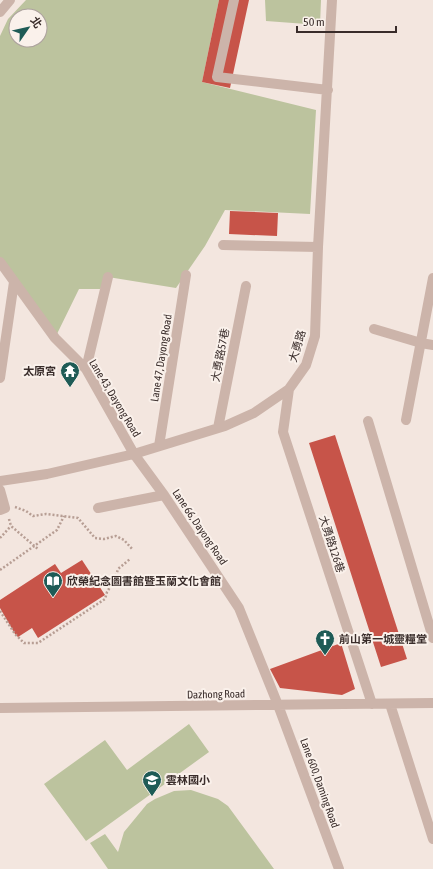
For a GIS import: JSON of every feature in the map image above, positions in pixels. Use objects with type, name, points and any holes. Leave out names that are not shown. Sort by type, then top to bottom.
[{"type":"street","points":[[0,12],[10,0]]},
{"type":"street","points":[[234,0],[217,77],[328,90]]},
{"type":"street","name":"大勇路","points":[[0,480],[47,474],[134,454],[218,428],[254,413],[289,389],[306,365],[315,336],[318,247],[332,0]]},
{"type":"street","points":[[223,245],[318,247]]},
{"type":"street","name":"Lane 43, Dayong Road","points":[[0,262],[55,338],[86,369],[134,454]]},
{"type":"street","name":"Lane 47, Dayong Road","points":[[159,446],[186,274]]},
{"type":"street","points":[[86,369],[108,277]]},
{"type":"street","points":[[406,420],[433,278]]},
{"type":"street","points":[[0,378],[14,282]]},
{"type":"street","name":"大勇路57巷","points":[[218,428],[246,286]]},
{"type":"street","points":[[374,329],[420,343],[433,345]]},
{"type":"street","name":"大勇路126巷","points":[[289,389],[283,432],[372,704]]},
{"type":"street","points":[[368,421],[433,638]]},
{"type":"street","name":"Lane 66, Dayong Road","points":[[134,454],[164,495],[239,608],[278,705]]},
{"type":"street","points":[[0,490],[3,509]]},
{"type":"street","points":[[98,508],[164,495]]},
{"type":"street","name":"Dazhong Road","points":[[0,708],[433,703]]},
{"type":"street","points":[[390,704],[433,839]]},
{"type":"street","name":"Lane 600, Daming Road","points":[[278,705],[339,869]]},
{"type":"path","points":[[38,549],[11,526],[3,509],[18,507],[33,516],[46,514],[78,518],[95,538],[104,539],[116,536],[124,540],[133,550]]},
{"type":"path","points":[[0,570],[57,530],[64,516]]},
{"type":"path","points":[[0,538],[11,526]]},
{"type":"path","points":[[0,611],[15,634],[24,643],[38,643],[105,599],[107,592],[115,579],[118,569],[130,559]]},
{"type":"green space","points":[[26,0],[219,0],[202,82],[316,110],[310,214],[225,210],[205,246],[176,288],[108,277],[100,289],[79,289],[55,338],[0,257],[0,36],[8,19],[8,48],[48,48],[48,8],[18,8]]},
{"type":"green space","points":[[265,0],[321,0],[320,25],[266,21]]},
{"type":"green space","points":[[189,724],[209,752],[86,841],[44,784],[105,740],[127,770]]},
{"type":"green space","points":[[191,790],[218,799],[228,806],[274,869],[108,869],[90,843],[105,834],[118,852],[124,832],[147,804],[174,791]]},
{"type":"building","points":[[219,0],[249,0],[230,88],[202,82]]},
{"type":"building","points":[[230,211],[278,213],[277,236],[229,234]]},
{"type":"building","points":[[335,435],[407,659],[381,667],[309,443]]},
{"type":"building","name":"欣榮紀念圖書館暨玉蘭文化會館","points":[[82,560],[105,595],[38,638],[32,628],[18,637],[0,608],[0,600],[55,564],[61,573]]},
{"type":"building","name":"前山第一城靈糧堂","points":[[341,643],[355,689],[342,695],[280,688],[270,669]]},
{"type":"place","name":"太原宮","points":[[70,388]]},
{"type":"place","name":"欣榮紀念圖書館暨玉蘭文化會館","points":[[53,598]]},
{"type":"place","name":"前山第一城靈糧堂","points":[[325,656]]},
{"type":"place","name":"雲林國小","points":[[152,797]]}]
